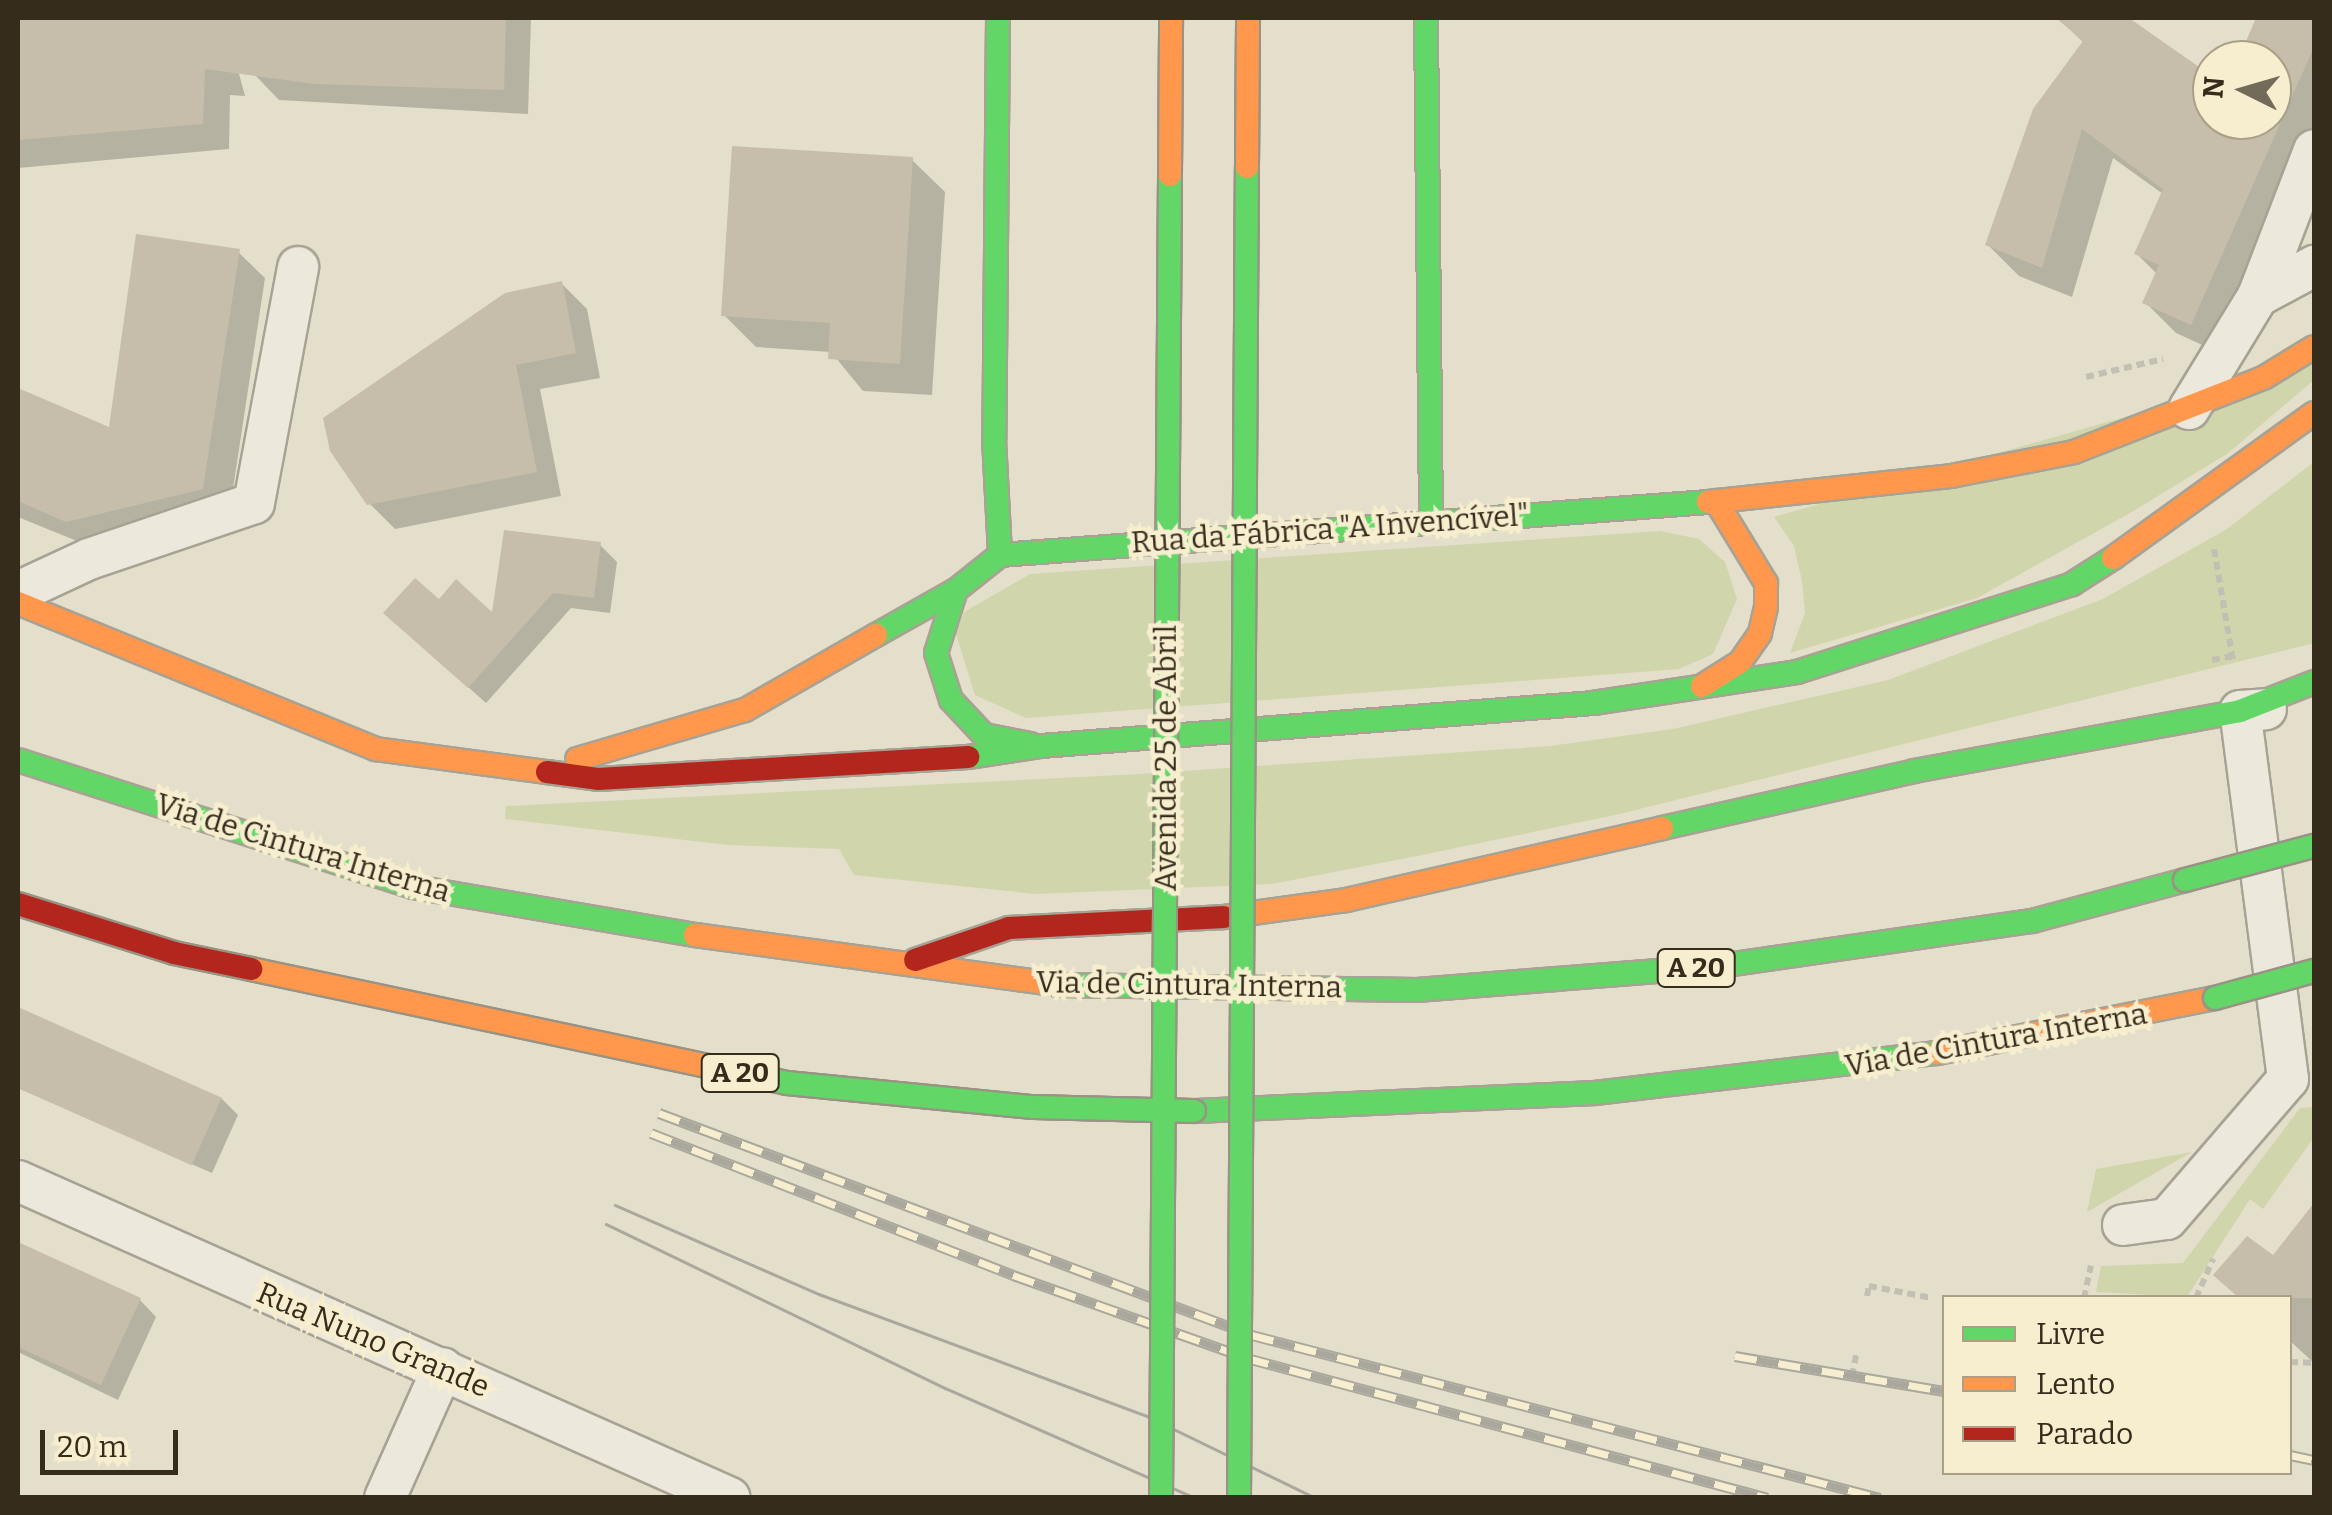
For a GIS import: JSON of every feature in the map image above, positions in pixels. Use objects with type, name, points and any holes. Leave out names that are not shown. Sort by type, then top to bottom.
[{"type":"main road","points":[[546,768],[745,710],[956,590],[1000,555],[994,439],[998,18]]},
{"type":"main road","name":"Avenida 25 de Abril","points":[[1161,1498],[1171,18]]},
{"type":"main road","points":[[1238,1498],[1248,18]]},
{"type":"main road","points":[[1426,18],[1425,295],[1431,522]]},
{"type":"main road","name":"Rua da Fábrica \"A Invencível\"","points":[[1000,555],[1716,501],[2014,466],[2074,452],[2189,409],[2314,348]]},
{"type":"main road","points":[[18,603],[376,749],[546,768],[598,780],[945,762],[1040,746],[1388,721],[1698,689],[1797,672],[2072,584],[2203,496],[2314,414]]},
{"type":"main road","points":[[1698,689],[1740,662],[1760,634],[1766,607],[1766,582],[1716,501]]},
{"type":"main road","points":[[956,590],[936,652],[952,700],[984,735],[1040,746]]},
{"type":"main road","points":[[908,962],[1009,928],[1211,919],[1346,900],[1914,771],[2240,710],[2314,682]]},
{"type":"main road","name":"Via de Cintura Interna","points":[[18,760],[414,887],[617,924],[908,962],[1047,985],[1417,990],[1712,967],[2032,920],[2314,846]]},
{"type":"main road","name":"Via de Cintura Interna","points":[[18,904],[174,953],[787,1082],[1033,1108],[1194,1111],[1595,1092],[1822,1071],[2049,1035],[2215,998],[2314,971]]},
{"type":"street","points":[[2189,409],[2258,296],[2314,150]]},
{"type":"street","points":[[2258,296],[2314,266]]},
{"type":"street","points":[[18,592],[89,559],[254,503],[298,267]]},
{"type":"street","points":[[2123,1226],[2167,1219],[2288,1079],[2240,710],[2314,706]]},
{"type":"street","name":"Rua Nuno Grande","points":[[18,1181],[730,1498]]},
{"type":"street","points":[[385,1498],[443,1368]]},
{"type":"path","points":[[2203,496],[2240,710]]},
{"type":"path","points":[[2212,660],[2232,656]]},
{"type":"path","points":[[2197,1295],[2213,1259]]},
{"type":"path","points":[[2085,1295],[2091,1266]]},
{"type":"path","points":[[1868,1296],[1869,1286],[1932,1298]]},
{"type":"path","points":[[1852,1376],[1856,1350]]},
{"type":"green space","points":[[2314,363],[2314,380],[2227,454],[1977,598],[1790,653],[1805,613],[1802,581],[1794,546],[1774,517]]},
{"type":"green space","points":[[2314,462],[2314,643],[1615,815],[1417,856],[1272,884],[1036,894],[854,875],[839,849],[728,845],[505,819],[506,806],[1140,774],[1550,746],[1673,729],[1888,680],[2103,599],[2227,529]]},
{"type":"green space","points":[[1660,531],[1699,539],[1725,562],[1737,599],[1713,654],[1679,669],[1026,718],[975,695],[956,634],[964,612],[1030,574]]},
{"type":"green space","points":[[2314,1107],[2314,1137],[2263,1209],[2250,1199],[2188,1295],[2096,1292],[2101,1266],[2183,1263],[2300,1108]]},
{"type":"green space","points":[[2192,1152],[2087,1212],[2096,1169]]},
{"type":"building","points":[[18,18],[506,18],[504,90],[315,84],[205,69],[203,124],[18,140]]},
{"type":"building","points":[[2056,18],[2129,18],[2192,62],[2192,140],[2273,140],[2191,325],[2142,303],[2159,265],[2134,254],[2163,189],[2082,129],[2042,268],[1985,245],[2033,109],[2083,41]]},
{"type":"building","points":[[2256,18],[2314,18],[2314,47],[2292,97],[2292,40],[2247,40]]},
{"type":"building","points":[[732,146],[913,157],[900,364],[828,359],[830,323],[721,316]]},
{"type":"building","points":[[136,234],[240,249],[203,489],[66,522],[18,501],[18,388],[109,427]]},
{"type":"building","points":[[562,281],[576,353],[516,365],[537,472],[367,505],[330,451],[323,418],[505,293]]},
{"type":"building","points":[[504,530],[601,542],[594,598],[553,593],[468,688],[383,613],[415,578],[439,599],[456,579],[492,612]]},
{"type":"building","points":[[18,1007],[222,1098],[192,1165],[18,1088]]},
{"type":"building","points":[[2314,1203],[2314,1298],[2236,1295],[2213,1275],[2247,1236],[2273,1255]]},
{"type":"building","points":[[18,1242],[141,1298],[101,1385],[18,1347]]},
{"type":"tram line","points":[[615,1205],[819,1294],[1147,1416],[1316,1498]]},
{"type":"tram line","points":[[606,1224],[945,1388],[1196,1498]]},
{"type":"railway","points":[[659,1113],[1252,1335],[1880,1498]]},
{"type":"railway","points":[[651,1133],[1013,1275],[1247,1358],[1768,1498]]},
{"type":"railway","points":[[1735,1356],[1942,1391]]},
{"type":"railway","points":[[2292,1455],[2314,1460]]},
{"type":"traffic: fast","points":[[998,18],[994,439],[1000,555]]},
{"type":"traffic: fast","points":[[1426,18],[1431,521]]},
{"type":"traffic: fast","points":[[1239,1498],[1247,167]]},
{"type":"traffic: fast","points":[[1161,1498],[1170,175]]},
{"type":"traffic: fast","points":[[876,635],[956,590],[1000,555],[1708,502]]},
{"type":"traffic: fast","points":[[968,757],[1041,746],[1593,703],[1797,672],[2072,584],[2113,558]]},
{"type":"traffic: fast","points":[[956,590],[936,653],[951,700],[984,735],[1030,744]]},
{"type":"traffic: fast","points":[[1662,828],[1914,771],[2240,711],[2314,682]]},
{"type":"traffic: fast","points":[[18,760],[414,887],[695,935]]},
{"type":"traffic: fast","points":[[2185,880],[2314,846]]},
{"type":"traffic: fast","points":[[1058,985],[1417,990],[1712,967],[2032,921],[2185,880]]},
{"type":"traffic: fast","points":[[2215,998],[2314,971]]},
{"type":"traffic: fast","points":[[1196,1111],[1595,1093],[1937,1053]]},
{"type":"traffic: fast","points":[[708,1066],[787,1083],[1033,1107],[1194,1111]]},
{"type":"traffic: slow","points":[[1170,175],[1171,18]]},
{"type":"traffic: slow","points":[[1247,167],[1248,18]]},
{"type":"traffic: slow","points":[[1708,502],[1951,476],[2074,452],[2265,377],[2314,347]]},
{"type":"traffic: slow","points":[[2113,558],[2314,413]]},
{"type":"traffic: slow","points":[[1702,686],[1740,662],[1760,633],[1766,607],[1766,583],[1716,501]]},
{"type":"traffic: slow","points":[[18,603],[376,749],[547,772]]},
{"type":"traffic: slow","points":[[577,759],[745,710],[876,635]]},
{"type":"traffic: slow","points":[[1224,917],[1346,900],[1662,828]]},
{"type":"traffic: slow","points":[[695,935],[1058,985]]},
{"type":"traffic: slow","points":[[251,969],[708,1066]]},
{"type":"traffic: slow","points":[[1937,1053],[2215,998]]},
{"type":"traffic: jam","points":[[547,772],[598,779],[968,757]]},
{"type":"traffic: jam","points":[[18,904],[174,953],[251,969]]},
{"type":"traffic: jam","points":[[915,960],[1009,928],[1224,917]]}]
